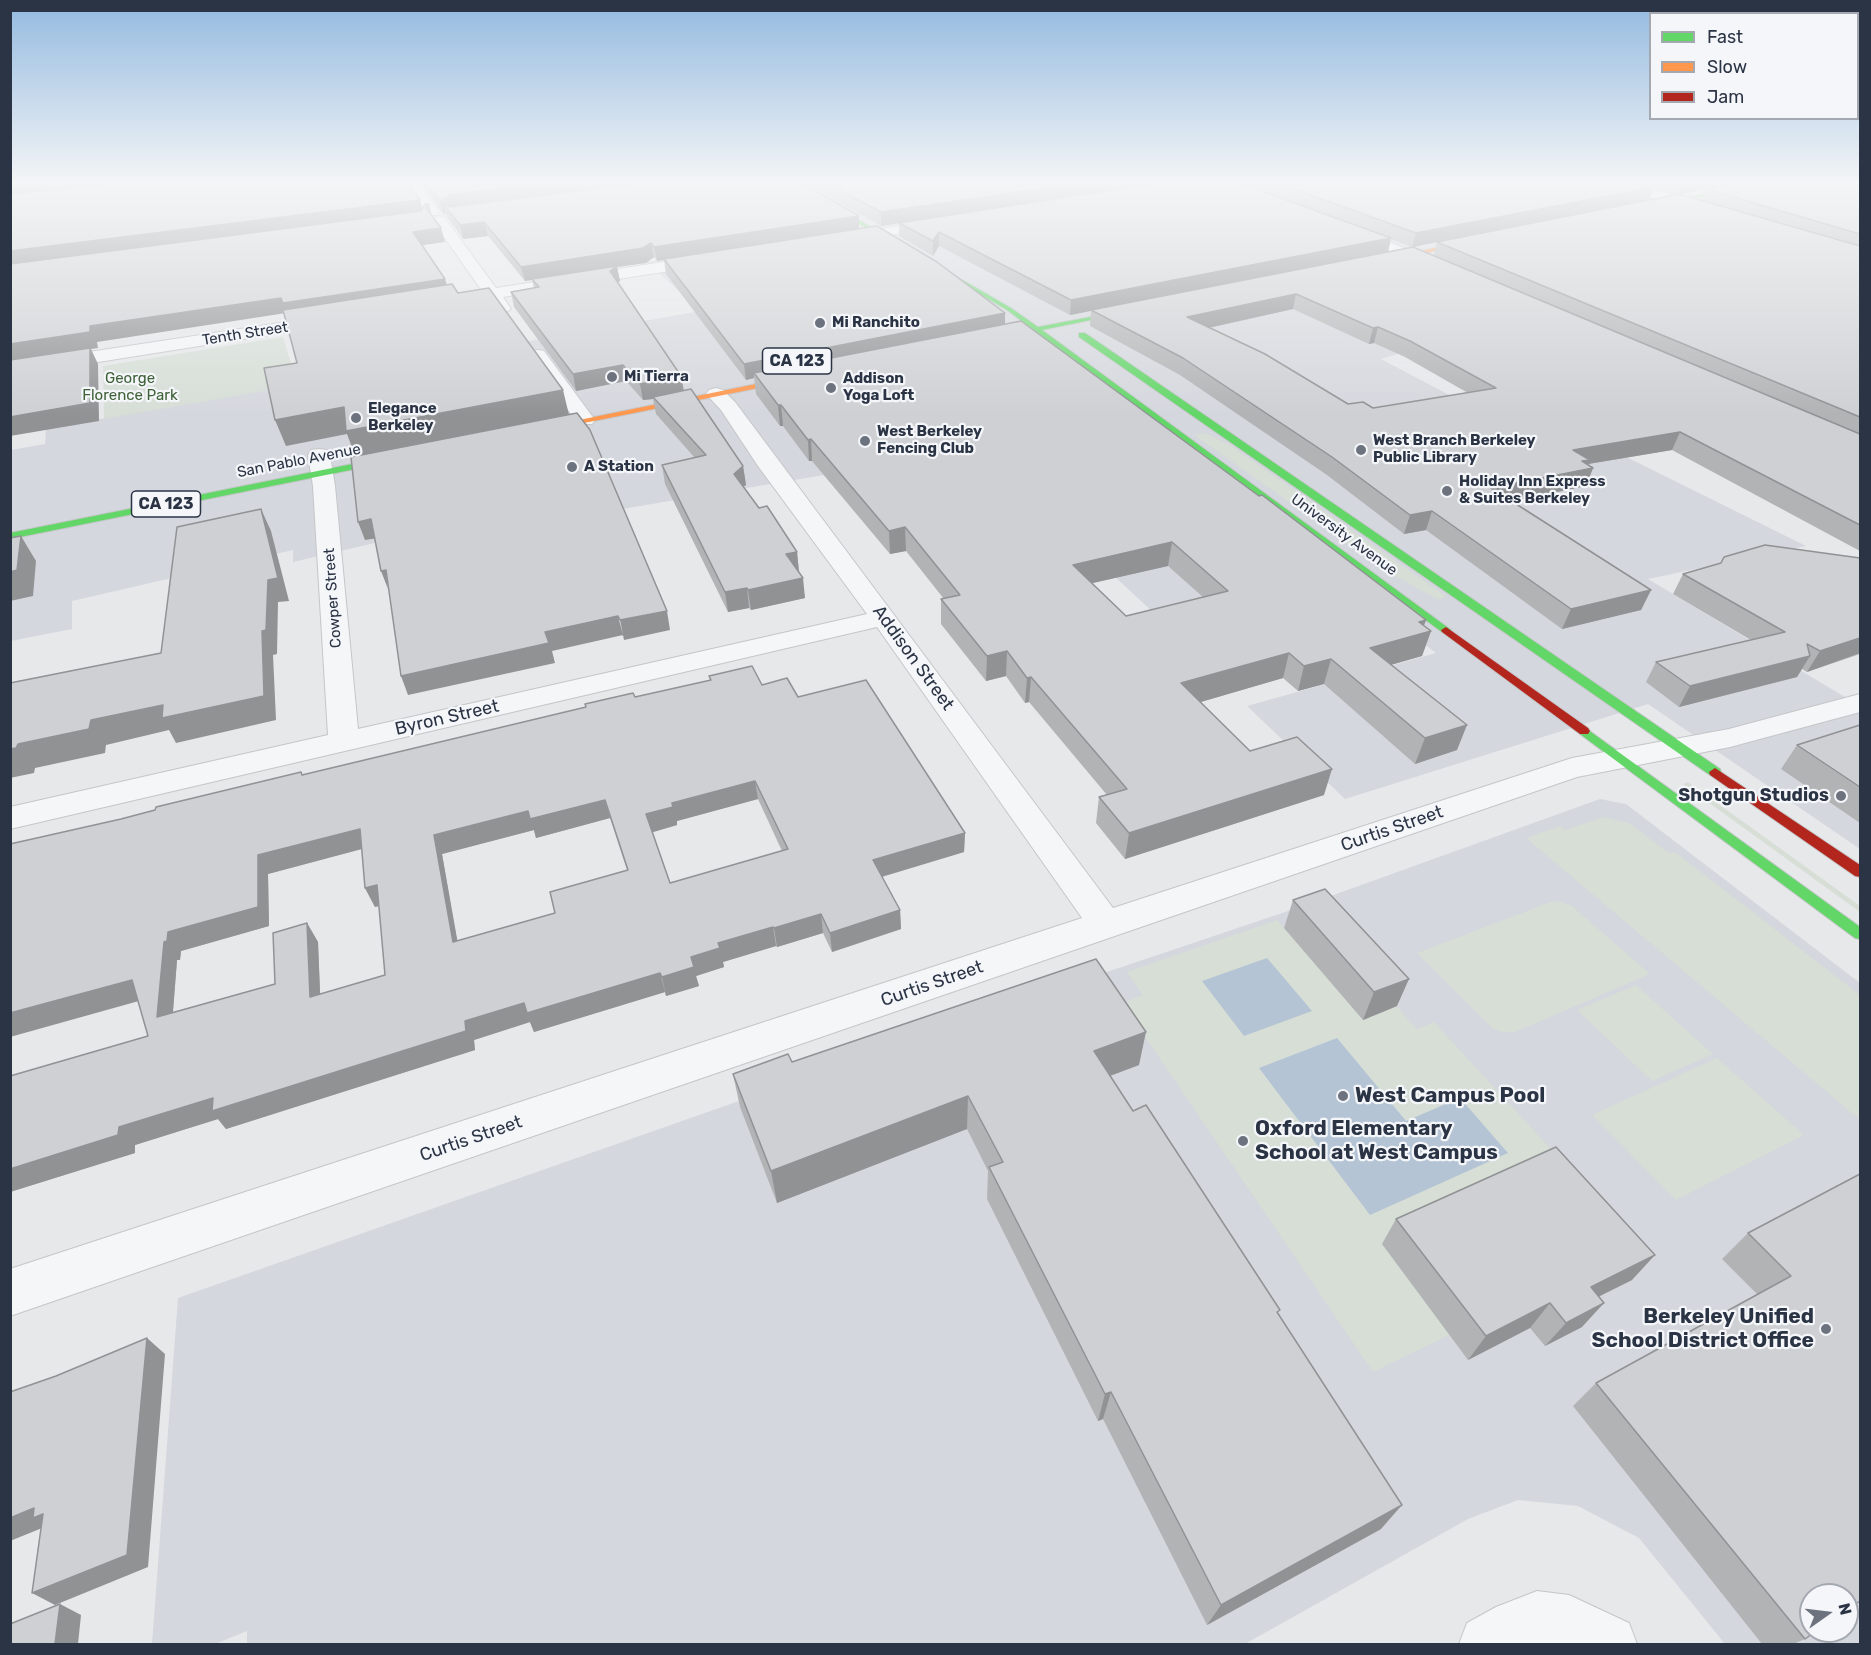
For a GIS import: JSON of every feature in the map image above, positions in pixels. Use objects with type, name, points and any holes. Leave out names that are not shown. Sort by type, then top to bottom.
[{"type":"main road","name":"University Avenue","points":[[924,261],[1037,329],[1860,934]]},
{"type":"main road","points":[[1000,322],[1141,295]]},
{"type":"main road","points":[[971,342],[1153,305]]},
{"type":"main road","name":"University Avenue","points":[[1048,313],[1860,872]]},
{"type":"main road","name":"CA 123","points":[[529,431],[579,408],[716,394],[813,374]]},
{"type":"main road","name":"San Pablo Avenue","points":[[10,536],[320,459],[414,454]]},
{"type":"street","points":[[473,261],[511,319]]},
{"type":"street","points":[[436,303],[702,261]]},
{"type":"street","points":[[1424,261],[1458,276]]},
{"type":"street","name":"Tenth Street","points":[[10,370],[354,317]]},
{"type":"street","points":[[530,345],[579,408]]},
{"type":"street","name":"Addison Street","points":[[716,394],[729,406],[766,461],[884,618],[1107,926]]},
{"type":"street","name":"Cowper Street","points":[[320,459],[344,741]]},
{"type":"street","name":"Byron Street","points":[[10,818],[884,618]]},
{"type":"street","name":"Curtis Street","points":[[10,1293],[1572,768],[1682,748],[1860,703]]},
{"type":"street","points":[[1488,1644],[1516,1627],[1537,1620],[1588,1634]]},
{"type":"shaded area","points":[[1621,261],[1381,359],[1457,399],[1588,438],[1806,546],[1648,579],[1860,706],[1860,849],[1648,704],[1345,799],[1247,706],[1436,653],[1346,583],[1170,628],[978,449],[569,518],[508,512],[293,562],[293,550],[72,601],[72,629],[11,641],[11,450],[45,444],[46,429],[701,311],[647,262]]},
{"type":"shaded area","name":"Oxford Elementary School at West Campus","points":[[1600,799],[1626,804],[1860,983],[1860,1644],[1725,1644],[1639,1538],[1578,1506],[1518,1500],[1468,1519],[1245,1644],[247,1644],[247,1631],[215,1644],[152,1644],[178,1298],[1095,976],[1303,906]]},
{"type":"green space","name":"George Florence Park","points":[[283,337],[298,385],[104,419],[103,366]]},
{"type":"green space","points":[[1206,433],[1230,445],[1447,597],[1437,599],[1388,572],[1194,435]]},
{"type":"green space","points":[[1688,782],[1860,906],[1860,912],[1683,784]]},
{"type":"green space","points":[[1603,817],[1629,823],[1669,853],[1675,852],[1860,995],[1860,1120],[1526,838],[1560,826],[1565,830]]},
{"type":"green space","points":[[1559,901],[1572,906],[1650,974],[1515,1032],[1503,1032],[1492,1028],[1417,953],[1548,903]]},
{"type":"green space","name":"West Campus Pool","points":[[1316,917],[1417,1029],[1434,1022],[1563,1162],[1538,1174],[1632,1280],[1570,1311],[1545,1346],[1530,1328],[1468,1360],[1449,1335],[1373,1372],[1122,1003],[1143,995],[1127,972],[1277,920],[1284,928]]},
{"type":"green space","points":[[1636,985],[1713,1054],[1652,1081],[1577,1010]]},
{"type":"green space","points":[[1717,1058],[1804,1135],[1676,1200],[1592,1115]]},
{"type":"water","points":[[1267,958],[1312,1011],[1244,1036],[1202,981]]},
{"type":"water","points":[[1337,1038],[1406,1121],[1460,1098],[1508,1153],[1370,1215],[1259,1068]]},
{"type":"building","points":[[31,261],[433,261],[445,279],[283,303],[281,298],[90,326],[90,332],[10,344],[10,264]]},
{"type":"building","points":[[516,261],[558,261],[521,267]]},
{"type":"building","points":[[666,261],[936,261],[1005,313],[744,364]]},
{"type":"building","points":[[996,261],[1271,261],[1071,300]]},
{"type":"building","points":[[1340,261],[1447,261],[1860,434],[1860,525],[1680,432],[1573,450],[1590,460],[1582,461],[1593,468],[1491,488],[1651,590],[1571,609],[1432,511],[1410,515],[1332,457],[1183,358],[1091,310]],"holes":[[[1296,294],[1373,328],[1378,327],[1410,341],[1496,388],[1373,408],[1363,402],[1348,404],[1265,354],[1187,317]]]},
{"type":"building","points":[[1483,261],[1860,261],[1860,417]]},
{"type":"building","points":[[617,266],[610,271],[681,376],[640,384],[623,365],[573,374],[511,292],[539,287],[532,279]]},
{"type":"building","points":[[452,284],[458,293],[489,288],[563,390],[346,431],[344,407],[275,420],[264,368],[297,363],[283,310]]},
{"type":"building","points":[[1021,321],[1259,496],[1262,495],[1426,620],[1419,622],[1431,631],[1370,648],[1467,725],[1425,738],[1331,659],[1304,666],[1289,653],[1181,683],[1250,751],[1297,737],[1332,769],[1129,833],[1099,797],[1127,789],[1031,677],[1027,678],[1007,651],[987,656],[941,599],[960,595],[905,527],[889,531],[811,439],[808,440],[781,405],[778,405],[754,373]],"holes":[[[1172,542],[1228,591],[1126,616],[1073,565]]]},
{"type":"building","points":[[90,348],[90,403],[10,417],[10,360]]},
{"type":"building","points":[[691,389],[743,466],[734,474],[759,508],[767,506],[797,552],[786,554],[803,578],[748,590],[747,588],[725,592],[662,465],[706,455],[653,397]]},
{"type":"building","points":[[577,413],[590,430],[667,611],[620,620],[618,616],[545,632],[549,643],[401,676],[386,570],[381,571],[371,519],[358,522],[351,457]]},
{"type":"building","points":[[261,509],[278,578],[268,580],[266,630],[262,631],[264,696],[162,718],[163,705],[91,720],[89,729],[18,744],[16,748],[10,749],[10,683],[161,653],[177,527]]},
{"type":"building","points":[[21,536],[17,570],[10,572],[10,538]]},
{"type":"building","points":[[1765,545],[1860,558],[1860,638],[1820,651],[1807,644],[1810,656],[1690,686],[1656,662],[1785,632],[1683,574],[1721,563],[1724,557]]},
{"type":"building","points":[[752,666],[762,685],[787,678],[798,697],[866,680],[965,833],[873,860],[900,910],[830,933],[821,914],[718,943],[720,948],[691,957],[694,967],[662,977],[660,973],[527,1013],[524,1003],[465,1021],[466,1031],[212,1111],[213,1098],[119,1127],[118,1135],[10,1169],[10,1076],[148,1036],[132,980],[10,1013],[10,844],[121,819],[155,810],[156,807],[301,772],[302,775],[586,707],[585,704],[633,693],[635,697],[711,680],[709,676]],"holes":[[[755,781],[788,849],[670,883],[646,814],[673,807],[672,803]],[[605,800],[628,870],[550,892],[555,913],[453,942],[434,835],[528,811],[530,819]],[[360,829],[365,888],[377,885],[385,975],[310,997],[307,923],[273,933],[275,984],[157,1017],[164,942],[167,941],[168,932],[258,907],[258,855]]]},
{"type":"building","points":[[1860,725],[1860,787],[1797,745]]},
{"type":"building","points":[[1325,889],[1409,979],[1374,992],[1293,900]]},
{"type":"building","points":[[1096,959],[1146,1032],[1094,1051],[1133,1111],[1146,1105],[1280,1310],[1277,1312],[1402,1505],[1221,1605],[1111,1392],[1105,1394],[989,1167],[1003,1162],[968,1096],[771,1171],[733,1074],[788,1054],[792,1062]]},
{"type":"building","points":[[1556,1147],[1655,1255],[1591,1287],[1604,1303],[1566,1323],[1550,1303],[1486,1336],[1396,1219]]},
{"type":"building","points":[[1860,1174],[1860,1601],[1859,1583],[1799,1583],[1799,1632],[1596,1383],[1791,1276],[1748,1233]]},
{"type":"building","points":[[147,1338],[127,1555],[32,1593],[43,1514],[33,1518],[34,1508],[10,1518],[10,1392],[56,1376]]},
{"type":"building","points":[[60,1604],[55,1644],[10,1644],[10,1624]]},
{"type":"traffic: fast","points":[[927,261],[1009,309],[1446,630]]},
{"type":"traffic: fast","points":[[989,339],[1135,309]]},
{"type":"traffic: fast","points":[[1082,335],[1715,772]]},
{"type":"traffic: fast","points":[[10,536],[397,458]]},
{"type":"traffic: fast","points":[[1584,731],[1860,934]]},
{"type":"traffic: slow","points":[[539,429],[800,377]]},
{"type":"traffic: jam","points":[[1446,630],[1584,731]]},
{"type":"traffic: jam","points":[[1715,772],[1860,872]]},
{"type":"place","name":"Mi Ranchito","points":[[820,323]]},
{"type":"place","name":"Mi Tierra","points":[[612,377]]},
{"type":"place","name":"Addison Yoga Loft","points":[[831,388]]},
{"type":"place","name":"Elegance Berkeley","points":[[356,418]]},
{"type":"place","name":"West Berkeley Fencing Club","points":[[865,441]]},
{"type":"place","name":"West Branch Berkeley Public Library","points":[[1361,450]]},
{"type":"place","name":"A Station","points":[[572,467]]},
{"type":"place","name":"Holiday Inn Express & Suites Berkeley","points":[[1447,491]]},
{"type":"place","name":"Shotgun Studios","points":[[1841,796]]},
{"type":"place","name":"West Campus Pool","points":[[1343,1096]]},
{"type":"place","name":"Oxford Elementary School at West Campus","points":[[1243,1141]]},
{"type":"place","name":"Berkeley Unified School District Office","points":[[1826,1329]]}]
